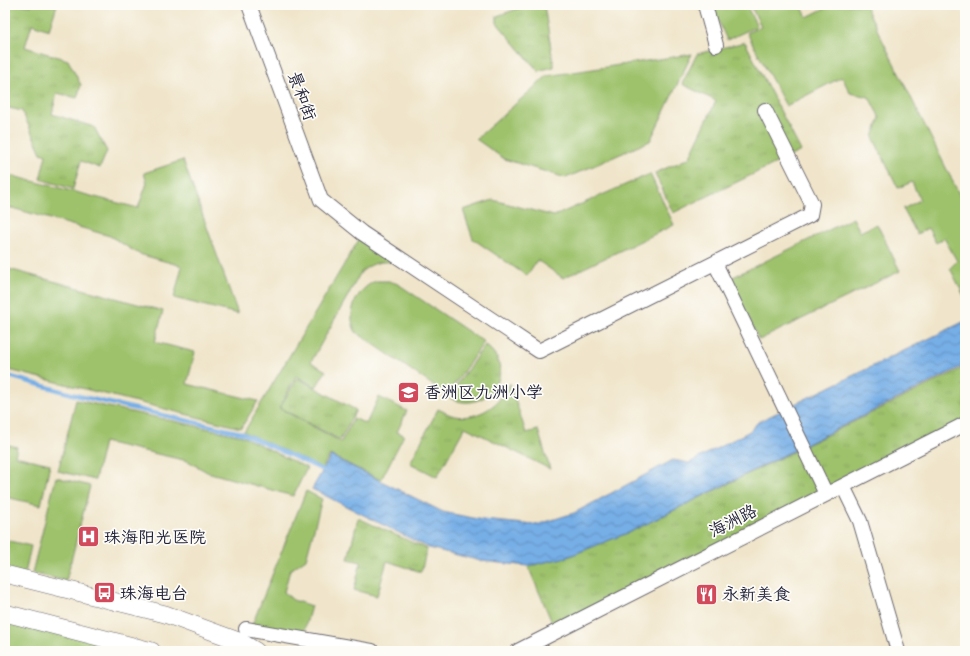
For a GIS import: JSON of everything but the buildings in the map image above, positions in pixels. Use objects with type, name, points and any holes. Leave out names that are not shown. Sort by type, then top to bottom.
[{"type":"main road","points":[[5,574],[165,614],[241,642],[256,651]]},
{"type":"main road","points":[[5,613],[152,651]]},
{"type":"street","name":"景和街","points":[[249,5],[321,200],[362,234],[539,351],[715,263]]},
{"type":"street","points":[[706,5],[716,45]]},
{"type":"street","points":[[765,110],[812,204],[810,215],[715,263],[826,494]]},
{"type":"street","name":"海洲路","points":[[518,651],[965,424]]},
{"type":"street","points":[[843,486],[860,521],[898,651]]},
{"type":"street","points":[[246,629],[372,651]]},
{"type":"green space","points":[[5,5],[57,5],[49,30],[32,24],[25,47],[68,60],[81,85],[77,98],[57,93],[52,114],[94,127],[107,151],[100,168],[81,161],[73,189],[40,179],[46,155],[41,153],[22,111],[5,107]]},
{"type":"green space","points":[[528,5],[544,5],[554,67],[541,70],[539,72],[497,23],[497,16]]},
{"type":"green space","points":[[711,5],[746,5],[757,26],[727,40]]},
{"type":"green space","points":[[750,5],[801,5],[807,17],[831,5],[865,5],[965,206],[965,298],[950,268],[957,261],[944,238],[936,243],[928,228],[917,234],[903,209],[920,200],[912,182],[898,188],[873,137],[880,118],[869,97],[850,93],[842,77],[786,106],[747,33],[761,26]]},
{"type":"green space","points":[[745,42],[801,151],[673,213],[655,173],[689,158],[716,101],[682,84],[697,54]]},
{"type":"green space","points":[[692,54],[650,141],[566,178],[504,159],[476,139],[547,76]]},
{"type":"green space","points":[[183,160],[238,314],[174,298],[182,266],[139,254],[110,236],[5,206],[5,174],[138,208],[147,183],[144,173]]},
{"type":"green space","points":[[650,174],[674,225],[563,278],[537,260],[527,276],[473,239],[463,210],[493,200],[554,216]]},
{"type":"green space","points":[[853,218],[860,232],[877,224],[900,271],[759,340],[729,279]]},
{"type":"green space","points":[[361,236],[395,258],[391,262],[375,264],[361,272],[311,362],[326,371],[316,387],[296,376],[279,408],[341,442],[354,418],[366,424],[379,397],[407,411],[397,432],[404,435],[381,480],[330,455],[322,468],[244,432]]},
{"type":"green space","points":[[5,268],[163,311],[155,342],[195,352],[187,384],[258,401],[241,428],[5,369]]},
{"type":"green space","points":[[376,281],[389,281],[398,284],[484,342],[447,395],[356,332],[352,317],[352,310],[355,302],[363,289]]},
{"type":"green space","points":[[485,345],[495,355],[500,367],[499,378],[494,388],[485,396],[474,401],[462,402],[448,397]]},
{"type":"green space","points":[[965,367],[965,424],[556,632],[528,566],[567,557],[630,532]]},
{"type":"green space","points":[[297,378],[356,410],[340,440],[280,408]]},
{"type":"green space","points":[[510,383],[526,433],[538,430],[550,469],[465,427],[437,477],[410,463],[438,409],[448,414],[464,417],[481,413],[501,398]]},
{"type":"green space","points":[[76,400],[242,436],[307,468],[293,496],[207,472],[188,461],[104,442],[95,480],[58,471]]},
{"type":"green space","points":[[5,444],[17,447],[15,456],[50,464],[41,505],[5,497]]},
{"type":"green space","points":[[56,477],[90,486],[66,581],[32,573]]},
{"type":"green space","points":[[306,491],[322,499],[306,559],[290,570],[284,592],[293,600],[311,606],[303,635],[252,625]]},
{"type":"green space","points":[[358,518],[427,549],[421,572],[387,561],[377,596],[354,590],[361,562],[348,559]]},
{"type":"green space","points":[[5,540],[31,546],[25,574],[5,570]]},
{"type":"green space","points":[[5,617],[134,651],[5,651]]},
{"type":"water","points":[[965,321],[965,365],[630,532],[567,557],[528,566],[481,561],[429,548],[312,489],[331,456],[443,512],[483,520],[536,525],[574,513],[673,460],[689,463],[750,431],[758,422]]},
{"type":"waterway","points":[[5,375],[79,396],[242,433],[327,472]]},
{"type":"place","name":"香洲区九洲小学","points":[[409,392]]},
{"type":"place","name":"珠海阳光医院","points":[[88,537]]},
{"type":"place","name":"珠海电台","points":[[104,593]]},
{"type":"place","name":"永新美食","points":[[707,594]]}]
